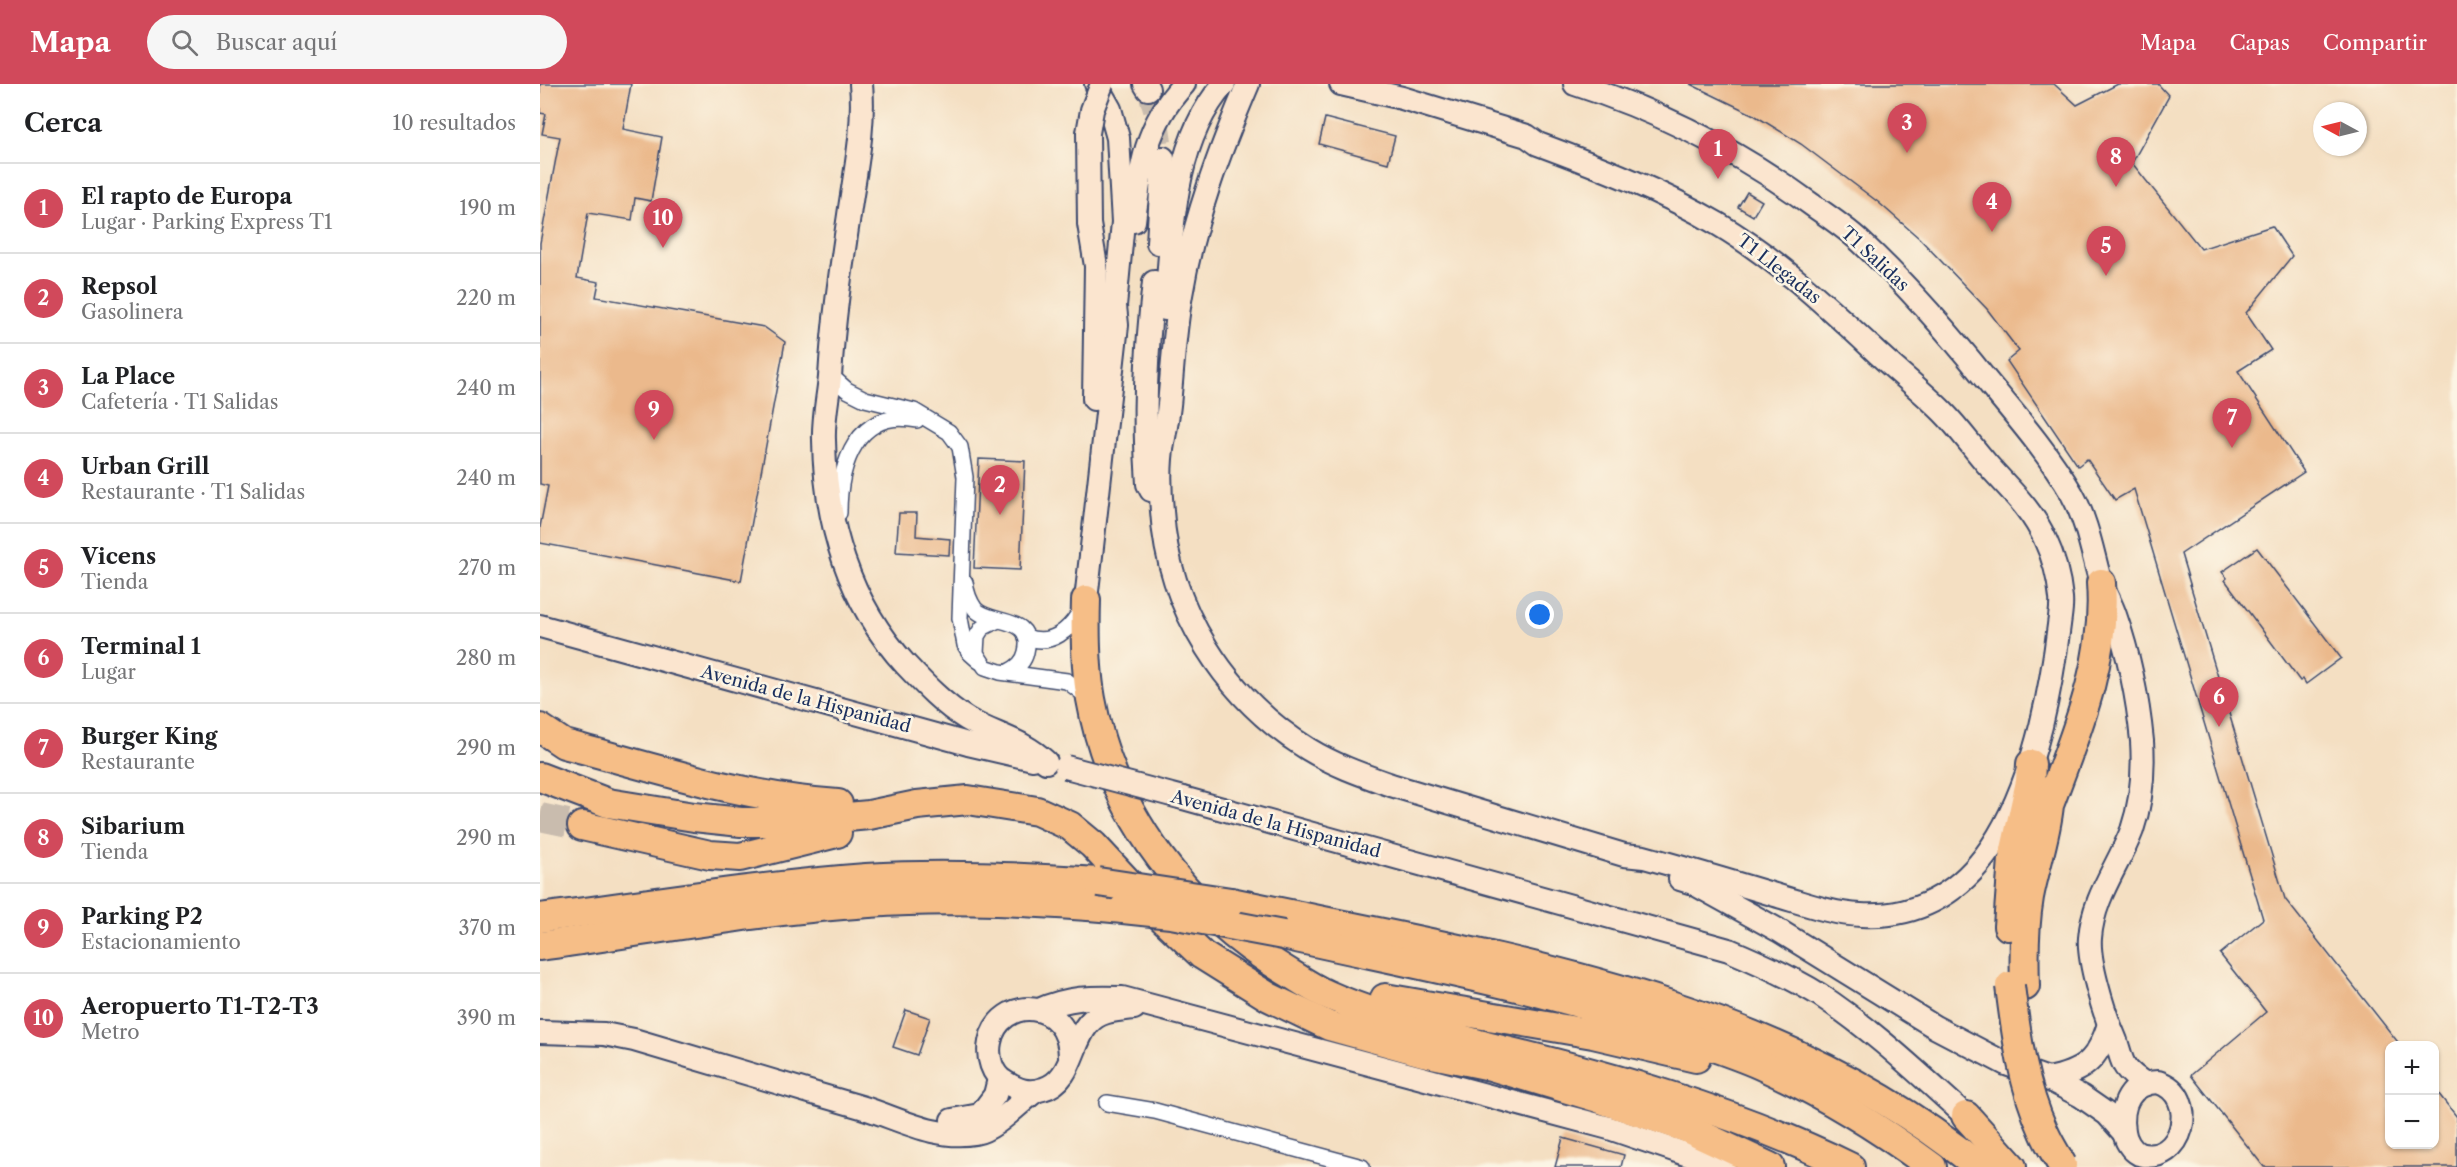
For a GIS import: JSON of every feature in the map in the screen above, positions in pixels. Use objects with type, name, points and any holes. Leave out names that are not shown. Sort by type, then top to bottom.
[{"type":"highway","points":[[2018,986],[2029,899],[2048,823],[2049,805],[2090,691],[2102,619],[2101,583]]},
{"type":"highway","points":[[1086,600],[1085,650],[1091,700],[1103,746],[1119,790],[1148,841],[1168,870],[1199,905],[1234,936],[1272,963],[1325,994],[1482,1045]]},
{"type":"highway","points":[[540,728],[564,744],[739,791],[792,801],[844,805],[875,803],[917,805]]},
{"type":"highway","points":[[2031,764],[2030,782],[2013,859],[2008,942],[2034,1065],[2062,1166]]},
{"type":"highway","points":[[540,777],[608,803],[694,818],[741,822],[794,822],[870,815],[917,805],[968,800],[1037,811],[1070,826],[1093,845],[1150,906],[1202,956],[1269,997],[1329,1026],[1423,1052],[1491,1066],[1686,1128],[1770,1167]]},
{"type":"highway","points":[[582,826],[710,855],[740,857],[844,832],[996,805]]},
{"type":"highway","points":[[540,918],[753,890],[866,878],[1012,877],[1098,882],[1232,902],[1554,970],[1647,997],[1770,1041],[1890,1102],[1979,1167]]},
{"type":"highway","points":[[540,946],[730,917],[869,903],[1026,902],[1171,914],[1283,934],[1550,995],[1652,1024],[1764,1066],[1888,1135],[1932,1167]]},
{"type":"highway","points":[[1272,963],[1340,988],[1383,998],[1581,1032],[1659,1048],[1816,1093]]},
{"type":"highway","points":[[1269,997],[1397,1030],[1482,1045],[1543,1060],[1666,1095],[1719,1112],[1813,1149],[1850,1167]]},
{"type":"highway","points":[[1966,1116],[2012,1167]]},
{"type":"street","points":[[861,84],[861,118],[823,438],[828,497],[839,552],[858,597],[878,630],[904,663],[930,690],[967,719],[1032,748],[1056,764]]},
{"type":"street","points":[[861,118],[872,84]]},
{"type":"street","points":[[1026,637],[1048,641],[1055,638],[1067,630],[1077,618],[1086,600],[1117,325],[1115,306],[1123,222],[1118,138],[1110,109],[1096,84]]},
{"type":"street","points":[[1101,460],[1094,412],[1096,266],[1089,224],[1086,154],[1092,110],[1102,84]]},
{"type":"street","points":[[1117,325],[1124,308],[1143,156],[1165,106],[1184,84]]},
{"type":"street","points":[[1162,445],[1167,424],[1178,314],[1189,256],[1216,166],[1248,84]]},
{"type":"street","name":"T1 Llegadas","points":[[1341,84],[1527,136],[1538,144],[1654,190],[1727,230],[1756,248],[1818,298],[1885,361],[1911,381],[1962,431],[1985,462],[2025,505],[2045,538],[2054,563],[2062,600],[2053,662],[2031,764]]},
{"type":"street","name":"T1 Salidas","points":[[1575,84],[1624,99],[1658,114],[1754,164],[1859,240],[1946,329],[2002,399],[2073,496],[2088,534],[2101,583],[2116,618],[2132,679],[2143,763],[2139,805],[2131,832],[2096,904],[2089,940],[2092,966],[2116,1040],[2120,1060],[2128,1073],[2144,1083]]},
{"type":"street","points":[[1219,90],[1194,131],[1180,184],[1169,265],[1163,346],[1159,423],[1162,445],[1161,510],[1170,566],[1178,591],[1202,643],[1240,693],[1287,735],[1330,761],[1372,779],[1624,855],[1644,857],[1828,911],[1862,915],[1881,915],[1907,910],[1940,897],[1969,876],[2002,832],[2031,764]]},
{"type":"street","points":[[1161,510],[1148,484],[1144,425],[1146,356],[1164,158]]},
{"type":"street","points":[[830,371],[847,390],[865,399],[914,411],[949,432],[960,447],[965,477],[960,618],[962,634],[970,653],[992,671],[1068,681],[1091,700]]},
{"type":"street","points":[[839,552],[839,498],[844,468],[857,439],[867,428],[886,420],[903,417],[932,423]]},
{"type":"street","points":[[962,568],[966,591],[975,609],[985,616],[1015,623],[1026,637],[1026,655],[1015,668],[1008,672]]},
{"type":"street","points":[[980,661],[975,645],[977,636],[982,628],[998,620]]},
{"type":"street","name":"Avenida de la Hispanidad","points":[[540,626],[968,744],[1056,764],[1183,798],[1729,950],[1773,969],[1820,995],[1886,1044],[1966,1116]]},
{"type":"street","points":[[1624,855],[1642,865],[1693,883],[1778,930],[1935,1027],[2006,1064],[2048,1079],[2082,1096],[2098,1108],[2126,1138],[2135,1152],[2153,1162],[2168,1153],[2178,1143],[2182,1115],[2181,1104],[2176,1094],[2165,1085],[2144,1083],[2132,1092],[2127,1101],[2126,1138],[2128,1167]]},
{"type":"street","points":[[1039,1010],[1060,1001],[1087,997],[1122,998],[1609,1128],[1724,1167]]},
{"type":"street","points":[[1070,1057],[1070,1043],[1063,1025],[1052,1016],[1039,1010],[1025,1009],[1012,1013],[1000,1022],[991,1037],[988,1051],[993,1069],[999,1079],[1019,1091],[1034,1092],[1047,1088],[1059,1079],[1067,1068],[1070,1057],[1088,1023],[1107,1011],[1156,1006]]},
{"type":"street","points":[[2048,1079],[2069,1075],[2088,1063],[2102,1046],[2109,1024]]},
{"type":"street","points":[[540,1032],[604,1034],[634,1040],[946,1134],[977,1133],[992,1126],[1034,1092]]},
{"type":"street","points":[[878,1112],[913,1114],[945,1120],[966,1119],[980,1115],[988,1107],[995,1095],[999,1079]]},
{"type":"street","points":[[1107,1103],[1155,1112],[1362,1167]]},
{"type":"building","points":[[540,84],[631,84],[623,129],[662,137],[651,201],[635,198],[632,220],[588,213],[577,278],[599,282],[596,297],[764,327],[785,342],[741,581],[540,543],[540,527],[548,486],[540,484],[540,243],[560,137],[542,134],[546,114],[540,113]]},
{"type":"building","points":[[1690,84],[2054,84],[2077,105],[2118,84],[2158,84],[2169,96],[2132,163],[2201,249],[2272,226],[2292,256],[2246,313],[2271,350],[2238,371],[2304,472],[2181,554],[2285,899],[2397,1041],[2385,1041],[2385,1149],[2439,1149],[2439,1094],[2457,1117],[2457,1167],[2264,1167],[2191,1075],[2266,1012],[2220,954],[2263,919],[2134,489],[2115,500],[2087,459],[2078,466],[2007,361],[2019,351],[1987,309],[1919,238],[1878,202],[1801,144],[1754,115]]},
{"type":"building","points":[[1325,118],[1395,136],[1388,163],[1319,144]]},
{"type":"building","points":[[1747,192],[1762,201],[1753,216],[1738,207]]},
{"type":"building","points":[[979,459],[1025,461],[1020,570],[974,568]]},
{"type":"building","points":[[899,513],[917,513],[916,536],[950,539],[949,555],[896,552]]},
{"type":"building","points":[[2257,548],[2341,658],[2306,684],[2303,679],[2300,681],[2225,580],[2227,578],[2222,572]]},
{"type":"building","points":[[906,1010],[930,1018],[917,1055],[893,1047]]},
{"type":"building","points":[[1563,1138],[1624,1155],[1621,1167],[1555,1167]]},
{"type":"tunnel","points":[[1148,89],[1159,127],[1163,158]]},
{"type":"tunnel","points":[[540,817],[582,826]]},
{"type":"place","name":"La Place","points":[[1907,153]]},
{"type":"place","name":"El rapto de Europa","points":[[1718,179]]},
{"type":"place","name":"Sibarium","points":[[2116,187]]},
{"type":"place","name":"Urban Grill","points":[[1992,232]]},
{"type":"place","name":"Aeropuerto T1-T2-T3","points":[[663,248]]},
{"type":"place","name":"Vicens","points":[[2106,276]]},
{"type":"place","name":"Parking P2","points":[[654,440]]},
{"type":"place","name":"Burger King","points":[[2232,448]]},
{"type":"place","name":"Repsol","points":[[1000,515]]},
{"type":"place","name":"Terminal 1","points":[[2219,727]]}]
